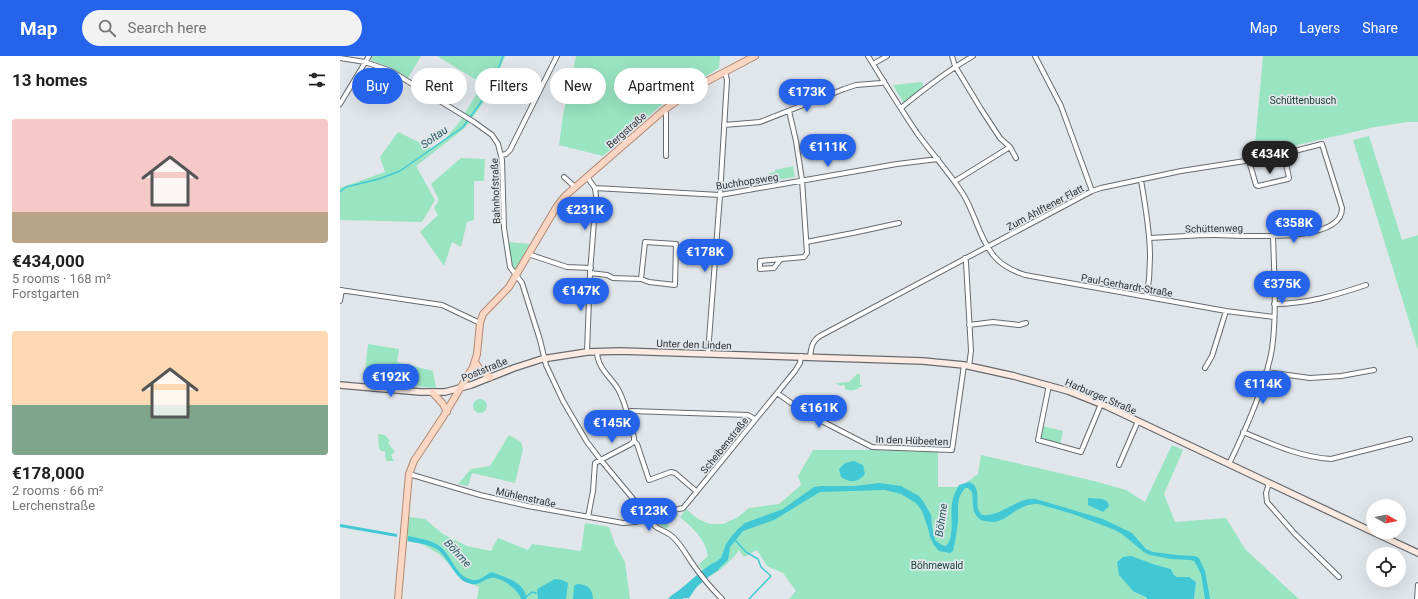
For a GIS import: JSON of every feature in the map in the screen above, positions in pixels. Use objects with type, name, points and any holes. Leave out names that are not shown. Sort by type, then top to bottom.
[{"type":"main road","name":"Bergstraße","points":[[480,323],[486,310],[507,290],[561,200],[664,110],[698,86],[755,56]]},
{"type":"main road","points":[[340,385],[433,393],[462,388],[477,354],[480,323]]},
{"type":"main road","name":"Unter den Linden","points":[[587,352],[708,353],[801,356]]},
{"type":"main road","name":"Poststraße","points":[[398,599],[409,474],[414,461],[462,388],[544,358],[587,352]]},
{"type":"main road","name":"Harburger Straße","points":[[801,356],[922,361],[966,366],[1049,385],[1101,404],[1366,529]]},
{"type":"main road","points":[[474,362],[481,371],[490,377]]},
{"type":"main road","points":[[433,393],[443,404],[447,412]]},
{"type":"main road","name":"Harburger Straße","points":[[1388,539],[1418,553]]},
{"type":"street","points":[[340,104],[369,56]]},
{"type":"street","points":[[502,155],[506,154],[510,150],[557,56]]},
{"type":"street","name":"Paul-Gerhardt-Straße","points":[[868,56],[918,134],[955,181],[972,212],[988,247],[1000,264],[1025,275],[1226,311],[1274,317]]},
{"type":"street","points":[[873,64],[887,56]]},
{"type":"street","points":[[952,56],[955,66],[1000,138],[1010,147],[1016,158]]},
{"type":"street","points":[[901,108],[933,81],[973,56]]},
{"type":"street","points":[[1034,56],[1061,106],[1092,191]]},
{"type":"street","name":"Bahnhofstraße","points":[[340,58],[366,62],[391,71],[460,113],[492,135],[498,144],[502,155],[504,228],[510,267],[522,284],[544,358],[554,383],[574,419],[600,459],[634,500],[645,518],[675,539],[699,572],[722,599]]},
{"type":"street","points":[[708,353],[727,80],[725,72]]},
{"type":"street","points":[[724,125],[760,122],[856,85],[881,83],[884,81]]},
{"type":"street","points":[[664,110],[666,113],[666,156]]},
{"type":"street","points":[[780,260],[774,268],[760,269],[760,261],[804,257],[807,253],[802,180],[796,141],[789,111]]},
{"type":"street","name":"Zum Ahlftener Flatt","points":[[810,357],[813,342],[820,336],[1092,191],[1141,180],[1284,154],[1322,144]]},
{"type":"street","name":"Schüttenweg","points":[[1150,238],[1212,235],[1291,236],[1309,233],[1333,225],[1338,222],[1343,211],[1322,144]]},
{"type":"street","points":[[955,181],[1010,147]]},
{"type":"street","points":[[1249,160],[1256,185],[1258,186],[1289,178],[1284,154]]},
{"type":"street","name":"Buchhopsweg","points":[[595,188],[720,195],[897,164],[938,159]]},
{"type":"street","points":[[564,177],[575,187]]},
{"type":"street","points":[[587,177],[595,188],[596,196],[590,271],[587,352]]},
{"type":"street","points":[[1141,180],[1150,238],[1150,267],[1147,296]]},
{"type":"street","points":[[806,242],[853,234],[899,223]]},
{"type":"street","points":[[1229,464],[1266,372],[1272,349],[1274,317],[1273,235]]},
{"type":"street","points":[[528,254],[567,267],[608,275],[613,278],[641,279],[649,282],[675,285],[676,244],[645,242],[641,279]]},
{"type":"street","points":[[965,258],[969,325],[966,366]]},
{"type":"street","points":[[1274,304],[1312,301],[1366,285]]},
{"type":"street","points":[[340,301],[341,290],[442,305],[480,323]]},
{"type":"street","points":[[1205,368],[1212,356],[1226,311]]},
{"type":"street","points":[[969,325],[993,322],[1019,325],[1026,323]]},
{"type":"street","points":[[597,351],[599,365],[618,388],[634,441],[649,480],[671,472],[675,473],[696,491]]},
{"type":"street","name":"Scheibenstraße","points":[[645,518],[663,511],[683,508],[798,367],[801,356]]},
{"type":"street","name":"In den Hübeeten","points":[[777,393],[804,412],[872,447],[952,450],[966,366]]},
{"type":"street","points":[[1266,372],[1310,378],[1341,376],[1374,370]]},
{"type":"street","points":[[1049,385],[1038,440],[1081,452],[1101,404]]},
{"type":"street","points":[[626,413],[631,411],[748,415],[755,419]]},
{"type":"street","points":[[1119,465],[1138,421]]},
{"type":"street","points":[[1243,432],[1295,453],[1331,459],[1410,440]]},
{"type":"street","points":[[588,517],[593,491],[595,463],[634,441]]},
{"type":"street","name":"Mühlenstraße","points":[[409,474],[480,495],[542,510],[623,523],[632,523],[645,518]]},
{"type":"street","points":[[1269,483],[1266,493],[1267,502],[1295,534],[1339,577]]},
{"type":"street","points":[[1417,599],[1418,585]]},
{"type":"green space","points":[[373,56],[421,56],[414,68],[411,68],[411,73],[408,78],[403,75],[403,68],[392,68],[370,60]]},
{"type":"green space","points":[[437,56],[505,56],[500,68],[475,68],[475,79],[467,74],[467,68],[457,68]]},
{"type":"green space","points":[[576,56],[720,56],[719,68],[708,75],[708,68],[614,68],[614,104],[663,104],[603,156],[559,145],[565,104],[606,104],[606,68],[573,68]]},
{"type":"green space","name":"Schüttenbusch","points":[[1263,56],[1418,56],[1418,122],[1375,127],[1254,155]]},
{"type":"green space","points":[[922,82],[923,86],[905,102],[903,102],[893,85]]},
{"type":"green space","points":[[475,97],[475,104],[482,104],[465,128],[416,166],[435,200],[422,222],[340,220],[340,188],[385,172],[380,157],[398,132],[431,148],[445,139],[458,124]]},
{"type":"green space","points":[[1369,136],[1402,240],[1418,235],[1418,350],[1353,140]]},
{"type":"green space","points":[[461,158],[485,159],[484,181],[474,181],[474,220],[467,222],[461,247],[452,242],[444,266],[420,232],[438,215],[434,208],[439,200],[431,184]]},
{"type":"green space","points":[[793,166],[795,177],[770,181],[769,173]]},
{"type":"green space","points":[[508,242],[530,244],[516,269],[512,266]]},
{"type":"green space","points":[[368,344],[399,349],[397,362],[433,371],[436,388],[364,382]]},
{"type":"green space","points":[[857,374],[860,374],[860,385],[863,385],[856,389],[847,390],[845,389],[845,386],[835,383],[849,382]]},
{"type":"green space","points":[[477,399],[483,399],[487,403],[487,409],[483,413],[477,413],[473,409],[473,403]]},
{"type":"green space","points":[[1043,426],[1063,431],[1060,444],[1043,440],[1041,437]]},
{"type":"green space","points":[[378,434],[385,435],[390,441],[388,443],[395,452],[391,455],[394,461],[386,461],[385,451],[381,451],[379,448]]},
{"type":"green space","points":[[509,435],[521,442],[523,449],[515,483],[472,473],[468,486],[458,484],[471,469],[490,466]]},
{"type":"green space","name":"Böhmewald","points":[[1172,445],[1183,450],[1164,494],[1175,522],[1226,518],[1245,549],[1299,599],[1194,599],[1196,582],[1188,578],[1177,577],[1171,569],[1153,564],[1133,592],[1146,597],[1147,599],[789,599],[796,591],[783,573],[767,566],[757,550],[744,557],[739,550],[721,569],[668,599],[692,581],[702,570],[699,564],[708,556],[701,539],[680,517],[686,509],[698,519],[710,524],[723,524],[738,517],[749,508],[779,504],[801,485],[798,476],[813,450],[938,452],[938,487],[960,487],[978,474],[981,455],[1094,481],[1126,490],[1145,502]]},
{"type":"green space","points":[[668,513],[678,513],[674,520],[671,519],[668,522],[667,524],[669,527],[666,529],[658,524],[656,518]]},
{"type":"green space","points":[[409,517],[425,519],[443,534],[467,546],[491,551],[498,538],[528,550],[532,544],[581,551],[585,523],[609,527],[615,544],[625,562],[630,599],[477,599],[479,587],[462,580],[439,554],[422,544],[406,541]]},
{"type":"water","points":[[854,461],[863,465],[865,474],[860,479],[854,481],[841,477],[839,469],[845,463]]},
{"type":"water","points":[[969,482],[976,488],[978,507],[982,515],[996,513],[1022,501],[1036,499],[1103,519],[1132,533],[1146,549],[1153,552],[1195,556],[1199,558],[1205,571],[1210,599],[1205,599],[1201,574],[1194,561],[1150,555],[1145,553],[1115,530],[1073,514],[1038,504],[1025,506],[1000,521],[992,522],[981,520],[975,514],[972,492],[968,488],[965,488],[960,497],[958,505],[957,533],[953,551],[950,553],[939,551],[934,545],[922,511],[916,503],[901,494],[885,490],[820,492],[774,520],[743,531],[730,547],[728,560],[718,569],[707,575],[703,571],[721,558],[726,544],[745,523],[783,509],[814,487],[821,486],[855,486],[879,483],[901,486],[919,496],[923,501],[931,515],[935,540],[946,546],[949,542],[952,526],[952,500],[959,485]]},
{"type":"water","points":[[1088,498],[1102,499],[1107,501],[1109,506],[1103,512],[1088,505]]},
{"type":"water","points":[[340,524],[397,534],[397,537],[340,527]]},
{"type":"water","points":[[408,536],[428,540],[438,545],[443,549],[463,576],[469,579],[477,580],[492,572],[514,581],[522,588],[527,599],[521,599],[520,595],[509,584],[499,579],[491,578],[477,584],[463,581],[440,551],[429,546],[408,541]]},
{"type":"water","points":[[1131,556],[1171,569],[1177,577],[1189,577],[1196,582],[1194,599],[1147,599],[1146,597],[1134,592],[1119,575],[1117,562],[1123,557]]},
{"type":"water","points":[[695,577],[700,582],[689,598],[667,599],[676,594]]},
{"type":"water","points":[[555,579],[568,583],[566,599],[538,599],[537,589]]},
{"type":"water","points":[[577,584],[584,585],[589,588],[592,592],[593,599],[573,599],[574,586]]},
{"type":"waterway","name":"Soltau","points":[[340,192],[346,187],[379,179],[400,171],[463,127],[489,91],[503,56]]},
{"type":"waterway","points":[[735,540],[746,552],[758,559],[761,567],[771,576],[749,599]]},
{"type":"waterway","name":"Böhme","points":[[674,599],[715,567]]},
{"type":"waterway","points":[[526,597],[532,592],[536,593]]}]
